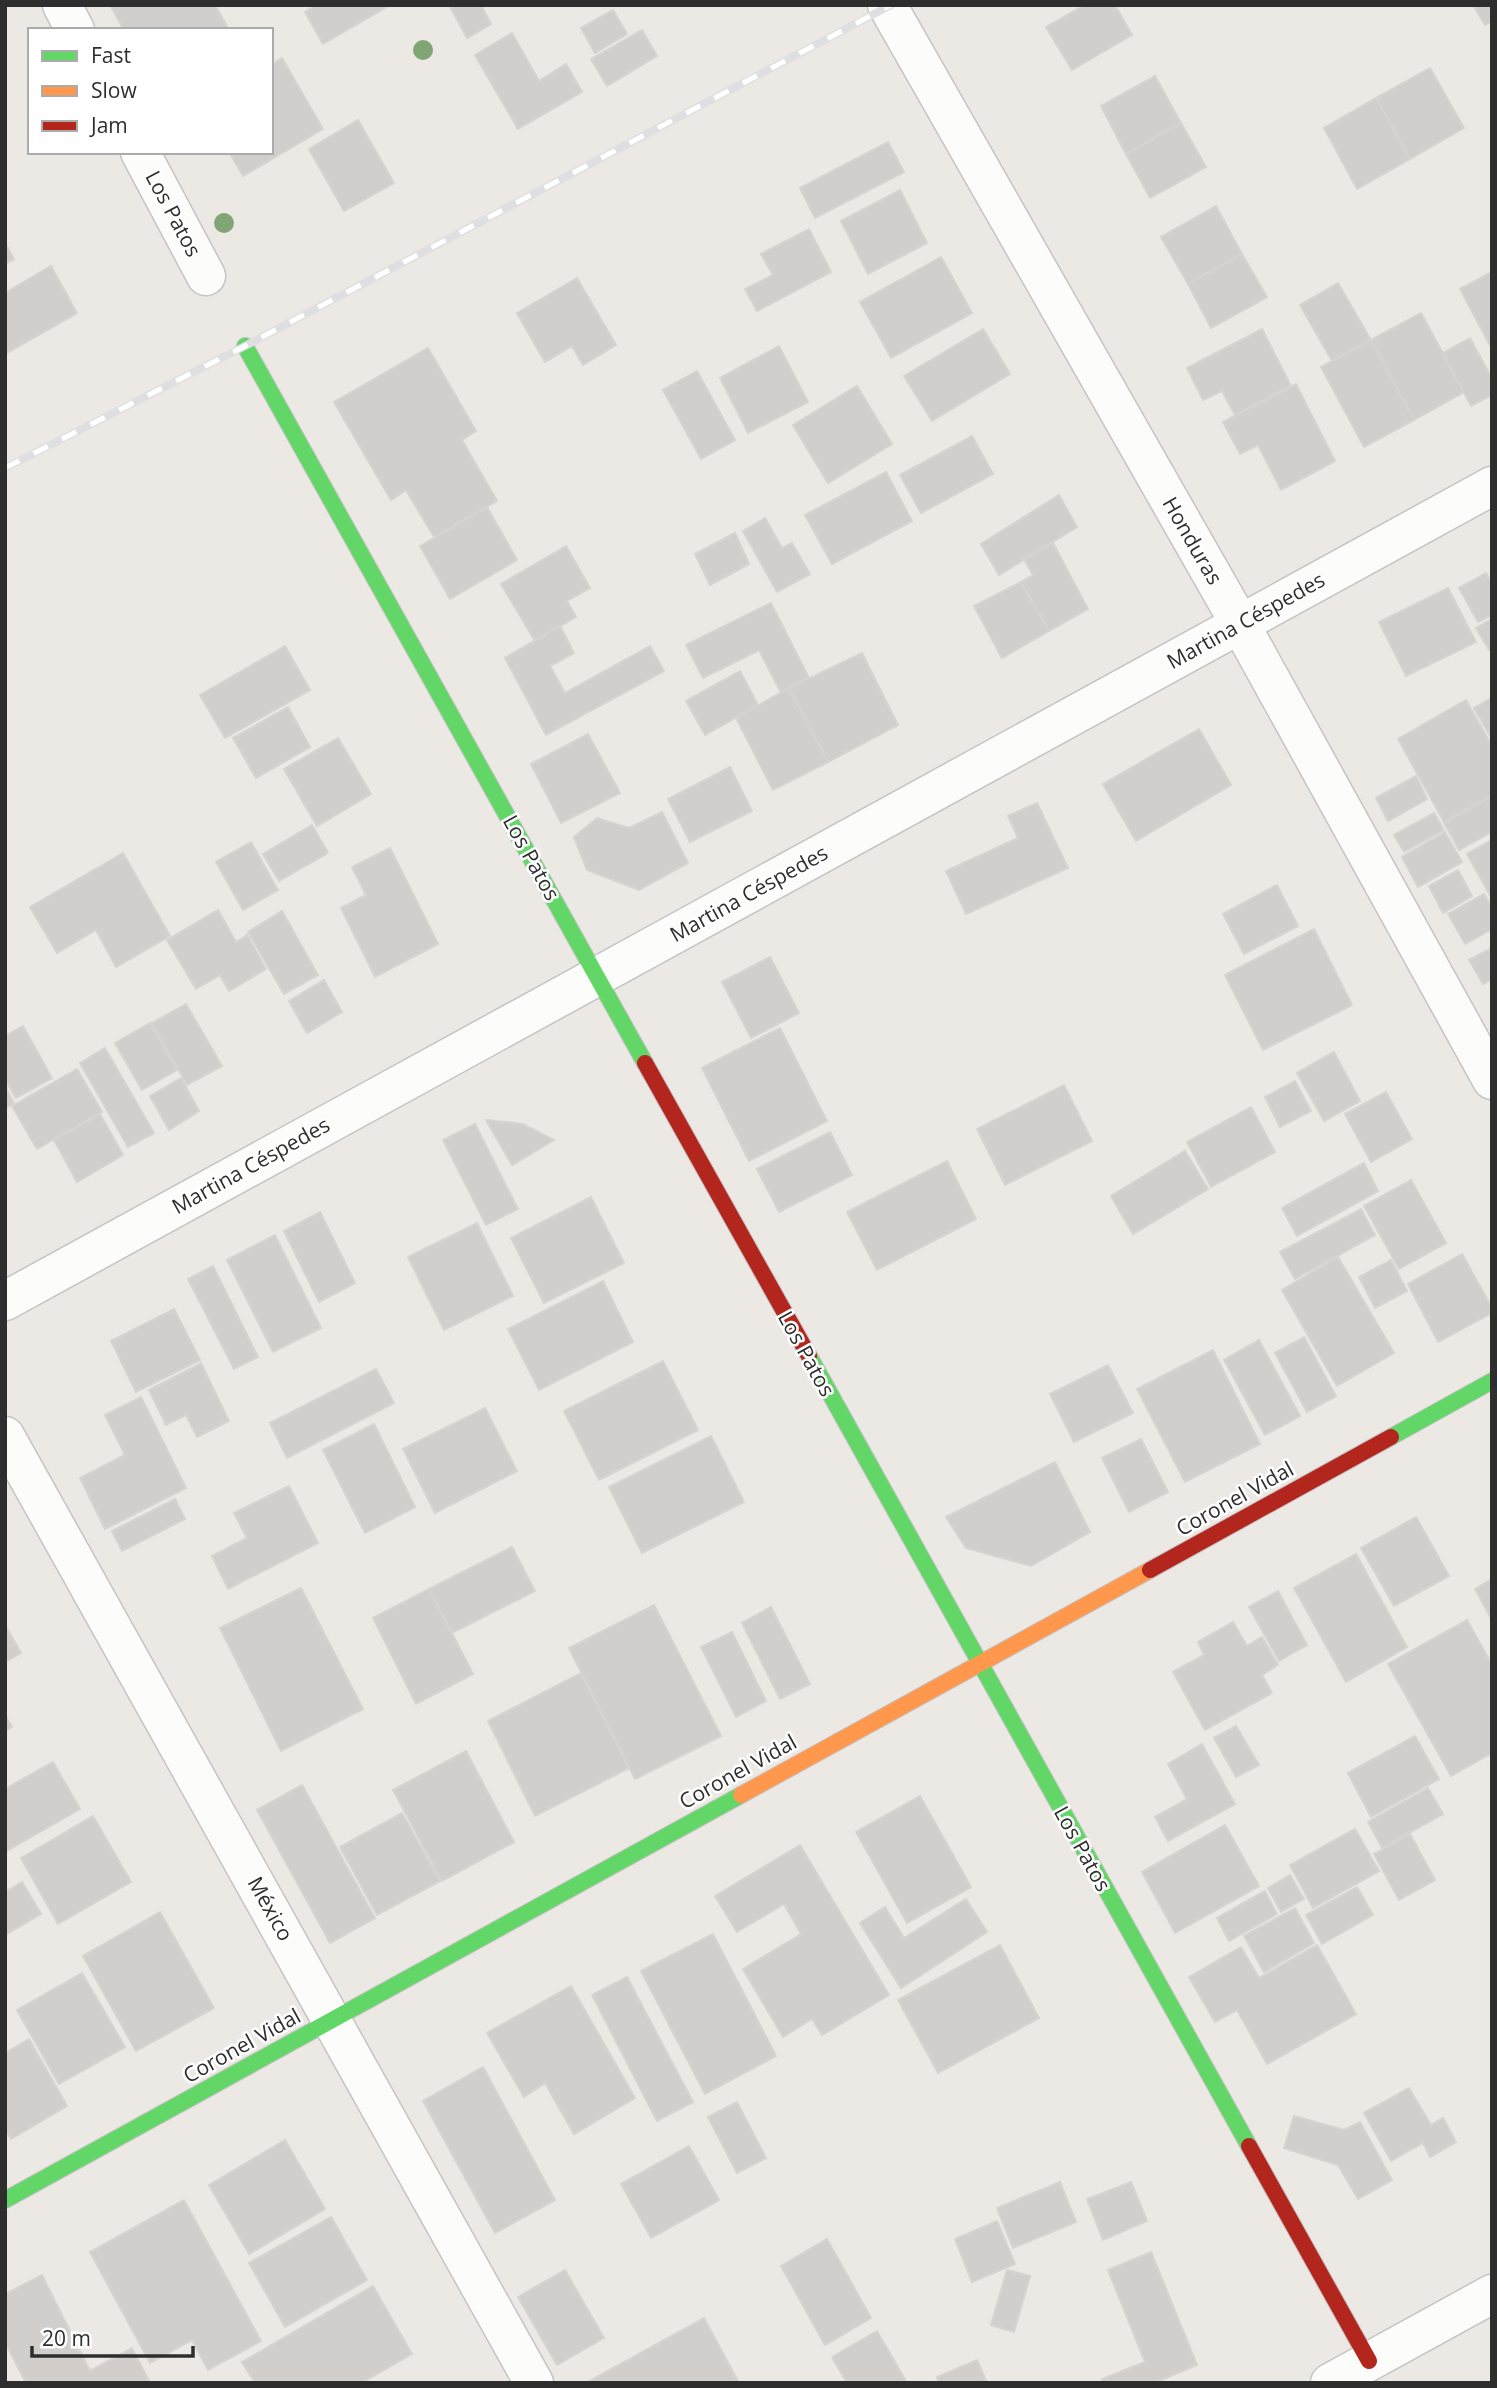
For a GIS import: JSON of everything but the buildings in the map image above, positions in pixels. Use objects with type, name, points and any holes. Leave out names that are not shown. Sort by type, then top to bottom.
[{"type":"street","points":[[62,5],[74,28]]},
{"type":"street","name":"Honduras","points":[[887,5],[1240,624],[1492,1080]]},
{"type":"street","name":"Los Patos","points":[[141,154],[206,276]]},
{"type":"street","name":"Los Patos","points":[[244,346],[1368,2361]]},
{"type":"street","name":"Martina Céspedes","points":[[5,1301],[1492,486]]},
{"type":"street","name":"Coronel Vidal","points":[[5,2200],[1492,1381]]},
{"type":"street","name":"México","points":[[5,1436],[534,2383]]},
{"type":"street","points":[[1330,2383],[1492,2294]]},
{"type":"railway","points":[[5,468],[245,346],[891,5]]},
{"type":"traffic: fast","points":[[245,346],[645,1063]]},
{"type":"traffic: fast","points":[[809,1356],[1249,2146]]},
{"type":"traffic: fast","points":[[1391,1437],[1492,1381]]},
{"type":"traffic: fast","points":[[5,2200],[741,1795]]},
{"type":"traffic: slow","points":[[741,1795],[1150,1570]]},
{"type":"traffic: jam","points":[[645,1063],[809,1356]]},
{"type":"traffic: jam","points":[[1150,1570],[1391,1437]]},
{"type":"traffic: jam","points":[[1249,2146],[1369,2361]]}]
